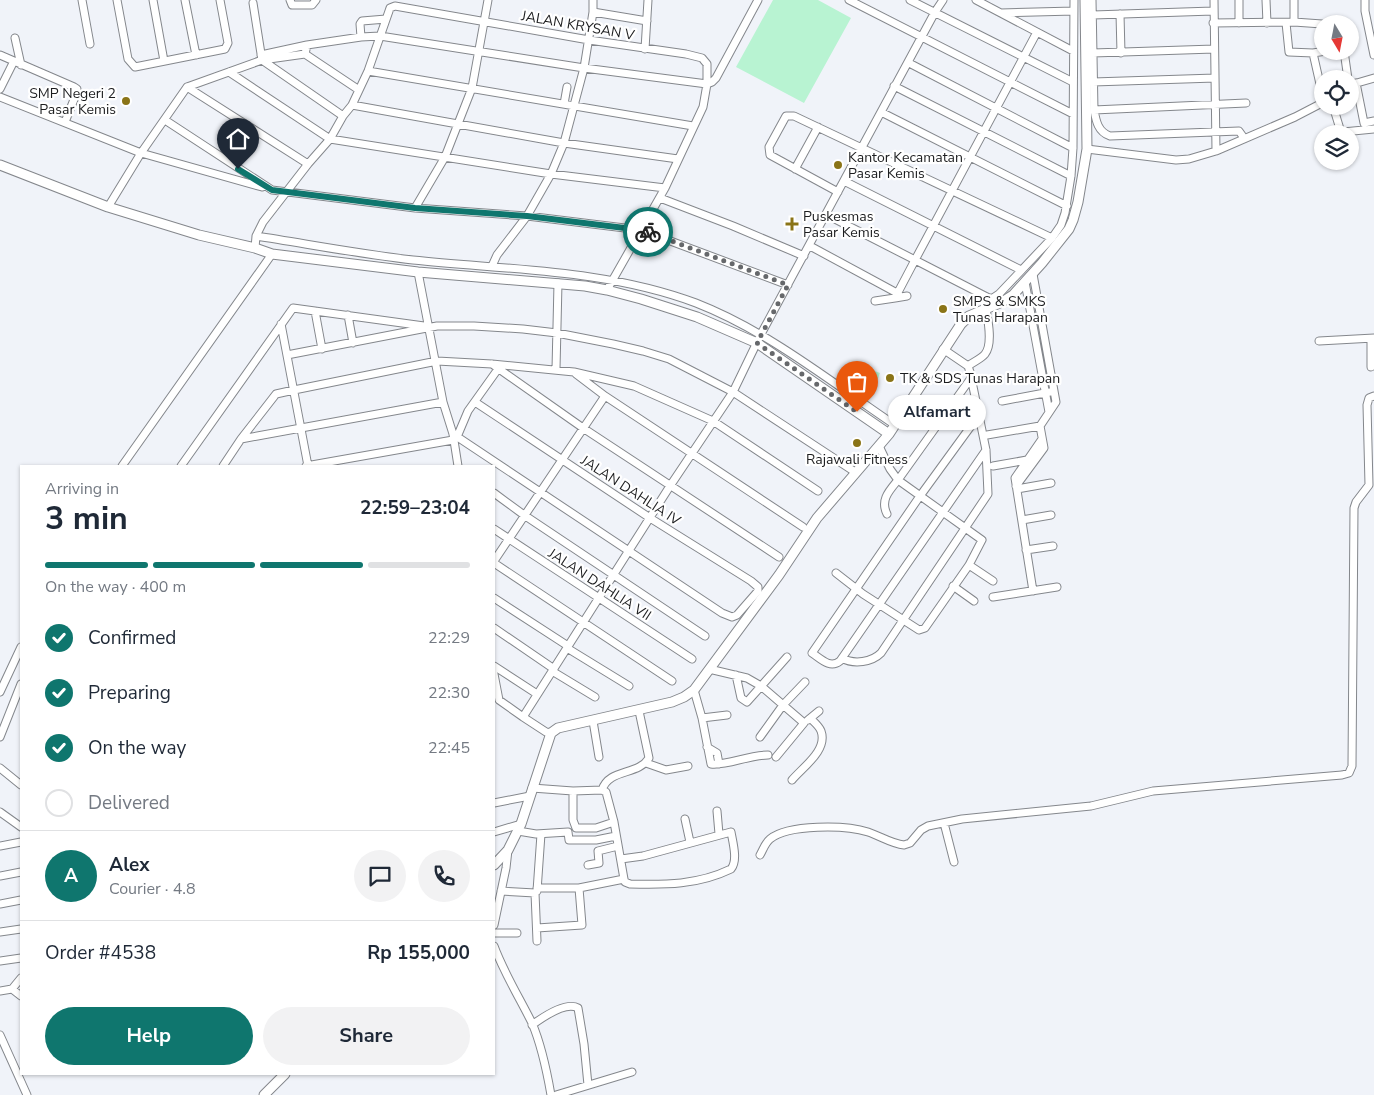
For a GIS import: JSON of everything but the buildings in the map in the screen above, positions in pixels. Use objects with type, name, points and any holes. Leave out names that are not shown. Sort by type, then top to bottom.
[{"type":"street","points":[[82,0],[90,44]]},
{"type":"street","points":[[116,0],[128,60],[135,67],[225,49],[227,45],[220,0]]},
{"type":"street","points":[[154,0],[164,61]]},
{"type":"street","points":[[185,0],[196,55]]},
{"type":"street","points":[[290,0],[292,6],[296,6],[312,5],[316,0]]},
{"type":"street","points":[[415,208],[445,157],[472,88],[488,0]]},
{"type":"street","points":[[492,266],[497,255],[527,216],[551,174],[564,142],[584,68],[593,12],[593,0]]},
{"type":"street","points":[[645,49],[648,0]]},
{"type":"street","points":[[108,207],[141,153],[187,87],[229,72],[262,57],[307,45],[380,36],[584,68],[707,84],[716,78],[758,0]]},
{"type":"street","points":[[849,0],[1073,114]]},
{"type":"street","points":[[910,0],[1073,82]]},
{"type":"street","points":[[523,717],[613,574],[733,392],[761,334],[827,215],[861,147],[943,0]]},
{"type":"street","points":[[976,0],[1073,51]]},
{"type":"street","points":[[827,215],[989,298],[993,298],[998,294],[1052,238],[1061,226],[1067,206],[1073,148],[1074,0]]},
{"type":"street","points":[[1085,0],[1093,53],[1094,110],[1100,130],[1110,136],[1238,131],[1244,138]]},
{"type":"street","points":[[495,679],[499,700],[547,731],[672,702],[694,690],[779,575],[817,518],[889,434],[961,324],[969,316],[1008,299],[1032,274],[1069,229],[1078,202],[1086,149],[1089,34],[1093,15],[1092,0]]},
{"type":"street","points":[[1214,0],[1216,150]]},
{"type":"street","points":[[1239,0],[1239,23]]},
{"type":"street","points":[[1266,0],[1267,23]]},
{"type":"street","points":[[1294,0],[1290,22],[1289,52],[1313,53],[1317,70]]},
{"type":"street","points":[[1365,0],[1366,16],[1374,55]]},
{"type":"street","points":[[253,3],[262,57],[343,116]]},
{"type":"street","name":"JALAN KRYSAN V","points":[[386,19],[390,8],[395,6],[589,40],[686,54],[702,58],[706,62],[708,66],[707,84]]},
{"type":"street","points":[[1001,13],[1074,11]]},
{"type":"street","points":[[593,12],[647,21]]},
{"type":"street","points":[[1093,15],[1213,12]]},
{"type":"street","points":[[1120,14],[1121,52]]},
{"type":"street","points":[[254,248],[256,236],[263,222],[330,139],[343,116],[352,105],[368,71],[386,19],[362,21],[360,24],[361,37]]},
{"type":"street","points":[[1213,23],[1314,24]]},
{"type":"street","points":[[896,295],[1037,32]]},
{"type":"street","points":[[15,38],[21,64]]},
{"type":"street","points":[[305,54],[307,45]]},
{"type":"street","points":[[1093,53],[1214,49]]},
{"type":"street","points":[[262,57],[305,54],[359,90]]},
{"type":"street","points":[[0,55],[77,89],[65,122]]},
{"type":"street","points":[[0,90],[14,61]]},
{"type":"street","points":[[909,63],[1073,148]]},
{"type":"street","points":[[368,71],[693,126]]},
{"type":"street","points":[[229,72],[330,139],[551,174],[666,188]]},
{"type":"street","points":[[1093,82],[1215,78]]},
{"type":"street","points":[[1359,82],[1374,78]]},
{"type":"street","points":[[607,290],[666,188],[703,107],[707,84]]},
{"type":"street","points":[[894,86],[1071,176]]},
{"type":"street","points":[[187,87],[308,164]]},
{"type":"street","points":[[564,104],[567,87]]},
{"type":"street","points":[[0,96],[141,153],[272,190],[287,190],[415,208],[527,216],[641,230],[788,285]]},
{"type":"street","points":[[1094,110],[1246,104]]},
{"type":"street","points":[[352,105],[459,125],[678,159]]},
{"type":"street","points":[[1359,105],[1365,127],[1372,129]]},
{"type":"street","points":[[1086,149],[1183,160],[1216,150],[1314,107]]},
{"type":"street","points":[[881,112],[1067,206]]},
{"type":"street","points":[[1336,115],[1342,130],[1346,132],[1372,129]]},
{"type":"street","points":[[838,192],[770,155],[769,147],[785,117],[794,116],[1052,238]]},
{"type":"street","points":[[165,120],[272,190]]},
{"type":"street","points":[[1364,123],[1374,121]]},
{"type":"street","points":[[795,169],[818,127]]},
{"type":"street","points":[[0,165],[108,207],[199,235],[272,254],[416,272],[558,283],[607,290],[641,299],[697,317],[757,343],[889,434]]},
{"type":"street","points":[[844,181],[1021,270]]},
{"type":"street","points":[[660,198],[804,256]]},
{"type":"street","points":[[256,236],[412,260],[492,266],[612,280],[646,287],[697,304],[761,334],[895,425]]},
{"type":"street","points":[[810,246],[896,295]]},
{"type":"street","points":[[123,465],[272,254]]},
{"type":"street","points":[[412,260],[429,327],[443,402],[454,437],[458,465]]},
{"type":"street","points":[[1016,488],[1044,448],[1040,426],[1049,412],[1050,392],[1032,274]]},
{"type":"street","points":[[1025,282],[1050,392]]},
{"type":"street","points":[[556,369],[558,283]]},
{"type":"street","points":[[875,301],[896,295],[907,296]]},
{"type":"street","points":[[182,465],[293,308],[429,327],[474,326],[557,333],[643,351],[669,359],[733,392],[852,470]]},
{"type":"street","points":[[968,366],[981,357],[988,348],[990,326],[986,309]]},
{"type":"street","points":[[315,311],[322,348]]},
{"type":"street","points":[[348,315],[353,343]]},
{"type":"street","points":[[281,324],[307,465]]},
{"type":"street","points":[[287,355],[429,327]]},
{"type":"street","points":[[1319,341],[1372,339],[1371,367]]},
{"type":"street","points":[[842,658],[859,661],[876,657],[988,494],[986,450],[968,366],[943,349]]},
{"type":"street","points":[[224,465],[276,394],[436,361],[556,369],[634,386],[713,420],[818,491]]},
{"type":"street","points":[[492,364],[583,428],[779,558]]},
{"type":"street","points":[[454,437],[468,412],[498,369]]},
{"type":"street","points":[[574,372],[606,396],[803,527]]},
{"type":"street","points":[[887,514],[884,508],[886,496],[971,378]]},
{"type":"street","points":[[1002,401],[1050,392]]},
{"type":"street","points":[[495,561],[606,396]]},
{"type":"street","points":[[760,855],[771,838],[789,831],[825,827],[845,828],[868,832],[904,846],[910,844],[924,828],[962,819],[1091,806],[1153,791],[1342,776],[1350,772],[1352,766],[1354,515],[1355,505],[1369,485],[1367,405],[1369,398],[1374,396]]},
{"type":"street","points":[[241,440],[443,402]]},
{"type":"street","name":"JALAN DAHLIA IV","points":[[475,402],[650,518],[756,584],[758,591],[737,615],[732,617],[630,550]]},
{"type":"street","points":[[979,415],[920,496],[812,653],[831,665],[836,664],[842,658],[986,450]]},
{"type":"street","points":[[987,435],[1040,426]]},
{"type":"street","points":[[312,465],[454,437],[630,550]]},
{"type":"street","points":[[1033,590],[1015,478],[1042,440]]},
{"type":"street","points":[[836,573],[902,620],[918,630],[923,629],[969,565],[982,541],[981,538],[898,480],[890,469],[879,446]]},
{"type":"street","points":[[993,466],[1027,460]]},
{"type":"street","points":[[1016,488],[1051,483]]},
{"type":"street","points":[[495,495],[706,636]]},
{"type":"street","points":[[1022,520],[1051,515]]},
{"type":"street","name":"JALAN DAHLIA VII","points":[[495,531],[692,659]]},
{"type":"street","points":[[1026,550],[1053,546]]},
{"type":"street","points":[[495,563],[672,680]]},
{"type":"street","points":[[969,565],[994,581]]},
{"type":"street","points":[[953,586],[974,601]]},
{"type":"street","points":[[993,597],[1057,587]]},
{"type":"street","points":[[495,599],[628,686]]},
{"type":"street","points":[[495,629],[595,697]]},
{"type":"street","points":[[0,692],[20,649]]},
{"type":"street","points":[[736,675],[740,695],[745,702],[748,702],[788,657]]},
{"type":"street","points":[[495,667],[537,694]]},
{"type":"street","points":[[709,669],[747,678],[761,686],[804,723]]},
{"type":"street","points":[[760,737],[783,705],[805,682]]},
{"type":"street","points":[[0,737],[20,687]]},
{"type":"street","points":[[694,690],[702,718],[710,763],[719,764],[754,755],[772,756],[819,710]]},
{"type":"street","points":[[602,790],[609,778],[638,768],[646,763],[649,758],[639,711]]},
{"type":"street","points":[[702,718],[727,715]]},
{"type":"street","points":[[792,780],[821,747],[821,732],[811,718]]},
{"type":"street","points":[[592,721],[599,757]]},
{"type":"street","points":[[495,864],[508,850],[520,827],[547,731]]},
{"type":"street","points":[[646,763],[666,770],[688,766]]},
{"type":"street","points":[[0,768],[20,781]]},
{"type":"street","points":[[495,803],[531,792],[602,790],[608,795],[624,879],[625,882],[630,884],[670,885],[702,880],[731,869],[734,863],[732,832],[642,856],[621,859]]},
{"type":"street","points":[[573,791],[572,820],[576,828],[596,828],[614,822]]},
{"type":"street","points":[[716,811],[719,834]]},
{"type":"street","points":[[1,813],[20,827]]},
{"type":"street","points":[[685,819],[690,842]]},
{"type":"street","points":[[944,823],[954,862]]},
{"type":"street","points":[[495,832],[520,827],[541,834],[568,832],[569,840],[596,840],[616,836]]},
{"type":"street","points":[[537,941],[536,891],[541,834]]},
{"type":"street","points":[[588,865],[599,863],[596,840]]},
{"type":"street","points":[[0,846],[20,842]]},
{"type":"street","points":[[598,851],[618,846]]},
{"type":"street","points":[[495,920],[508,850]]},
{"type":"street","points":[[0,876],[20,872]]},
{"type":"street","points":[[501,891],[579,888],[624,879]]},
{"type":"street","points":[[537,928],[582,925],[579,888]]},
{"type":"street","points":[[0,904],[20,900]]},
{"type":"street","points":[[0,932],[20,929]]},
{"type":"street","points":[[495,933],[517,933]]},
{"type":"street","points":[[495,948],[532,1025],[547,1072],[551,1095]]},
{"type":"street","points":[[0,961],[20,958]]},
{"type":"street","points":[[0,991],[12,989],[20,979]]},
{"type":"street","points":[[12,989],[20,995]]},
{"type":"street","points":[[532,1025],[549,1014],[570,1006],[578,1008],[588,1084]]},
{"type":"street","points":[[0,1035],[27,1095]]},
{"type":"street","points":[[556,1095],[632,1072]]},
{"type":"street","points":[[264,1095],[284,1075]]},
{"type":"green space","points":[[773,0],[818,0],[851,18],[804,103],[736,67]]},
{"type":"green space","points":[[869,369],[880,373],[872,395],[861,391]]},
{"type":"way so far","points":[[648,232],[788,285],[757,343],[857,412]]},
{"type":"place","name":"SMP Negeri 2 Pasar Kemis","points":[[126,101]]},
{"type":"place","name":"Kantor Kecamatan Pasar Kemis","points":[[838,165]]},
{"type":"place","name":"Puskesmas Pasar Kemis","points":[[792,224]]},
{"type":"place","name":"SMPS & SMKS Tunas Harapan","points":[[943,309]]},
{"type":"place","name":"TK & SDS Tunas Harapan","points":[[890,378]]},
{"type":"place","name":"Alfamart","points":[[857,412]]},
{"type":"place","name":"Rajawali Fitness","points":[[857,443]]},
{"type":"route","points":[[238,169],[272,190],[287,190],[415,208],[527,216],[648,232]]}]
